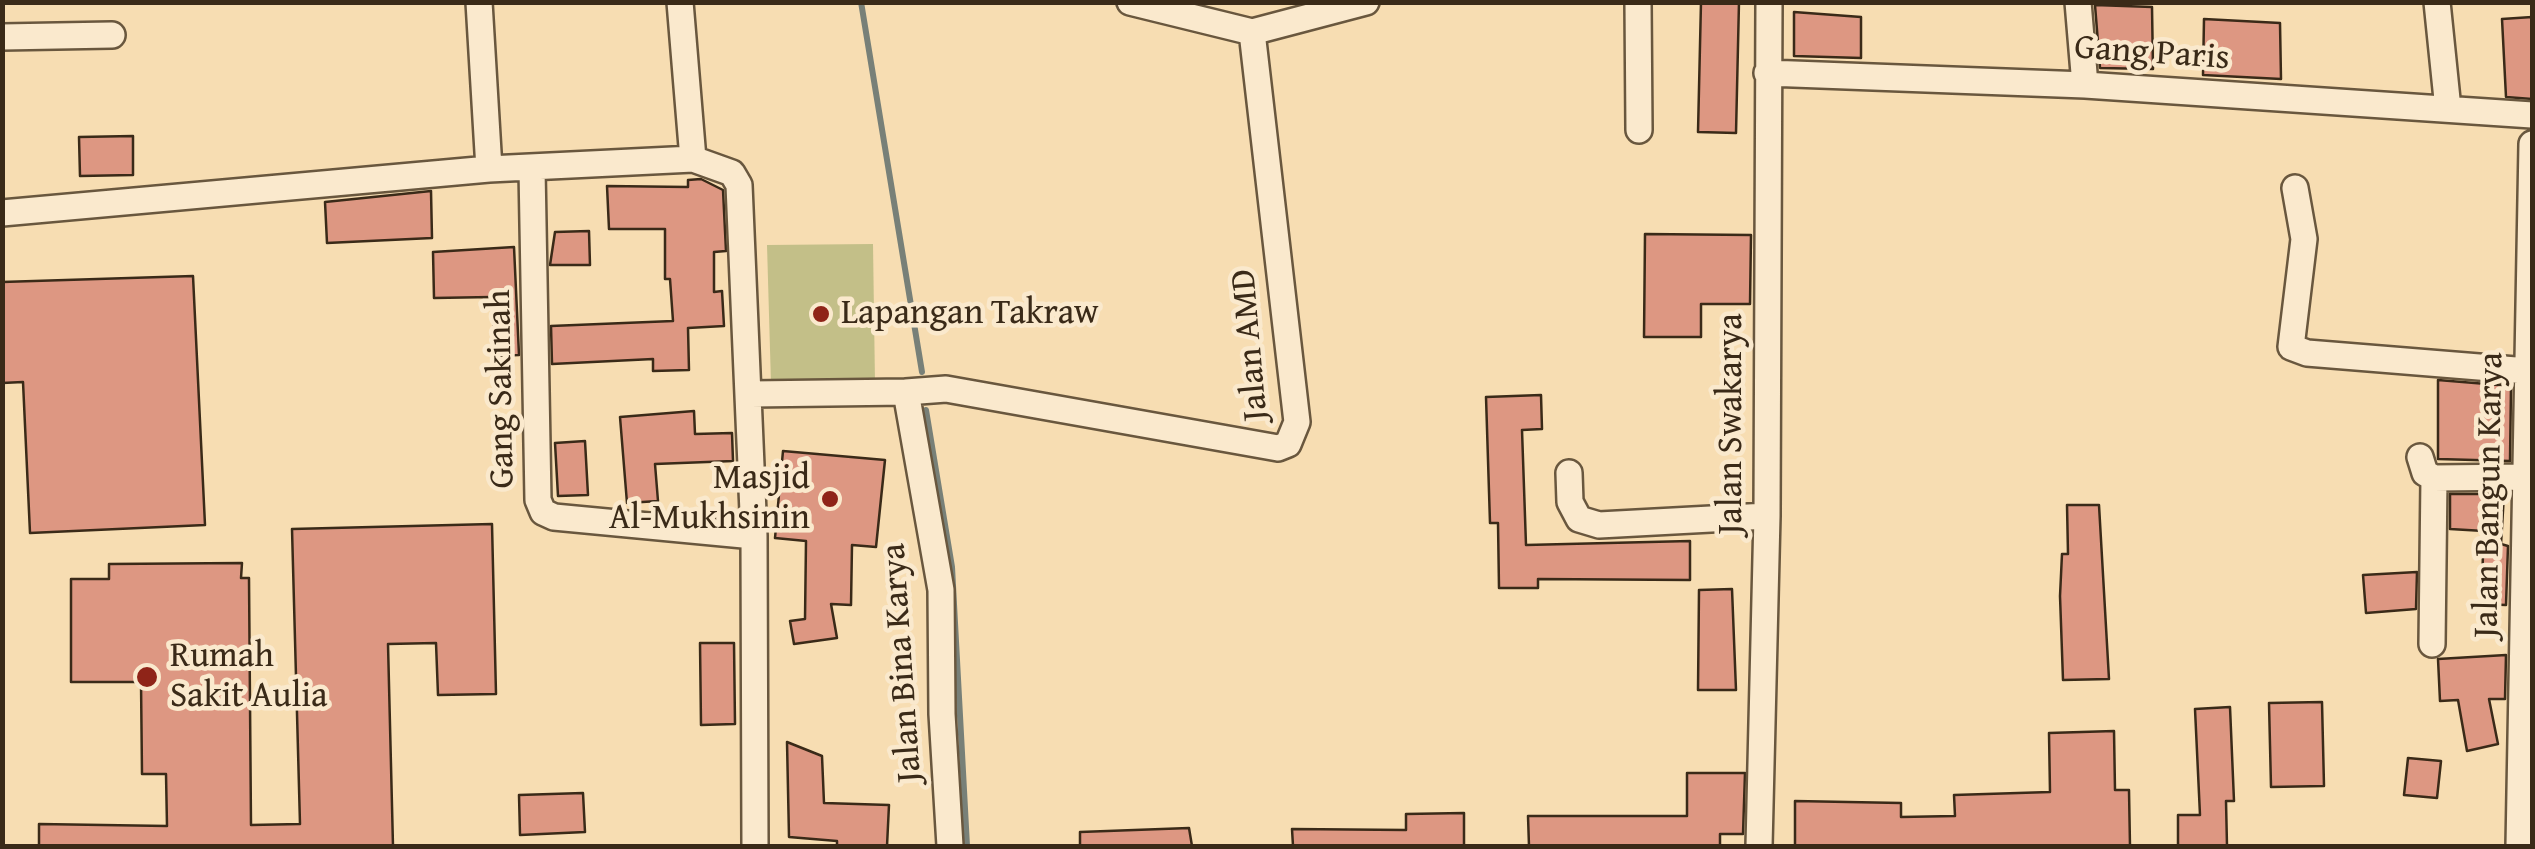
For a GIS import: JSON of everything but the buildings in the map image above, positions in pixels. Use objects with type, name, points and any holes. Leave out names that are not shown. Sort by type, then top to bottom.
[{"type":"street","points":[[479,2],[490,169]]},
{"type":"street","points":[[680,2],[693,159]]},
{"type":"street","points":[[1130,2],[1252,32],[1366,2]]},
{"type":"street","points":[[1638,2],[1640,130]]},
{"type":"street","name":"Jalan Swakarya","points":[[1758,846],[1766,516],[1770,2]]},
{"type":"street","points":[[2078,2],[2085,84]]},
{"type":"street","points":[[2437,2],[2448,109]]},
{"type":"street","name":"Jalan AMD","points":[[906,392],[946,389],[1278,448],[1288,444],[1297,422],[1252,32]]},
{"type":"street","points":[[2,37],[112,35]]},
{"type":"street","name":"Gang Paris","points":[[1768,73],[2085,84],[2532,114]]},
{"type":"street","name":"Jalan Bangun Karya","points":[[2519,846],[2532,144]]},
{"type":"street","points":[[2,214],[490,169],[532,170],[693,159],[732,173],[739,185],[751,394],[755,846]]},
{"type":"street","name":"Gang Sakinah","points":[[532,170],[538,500],[542,512],[554,517],[754,536]]},
{"type":"street","points":[[2296,188],[2304,239],[2291,347],[2307,353],[2528,372]]},
{"type":"street","points":[[751,394],[906,392]]},
{"type":"street","name":"Jalan Bina Karya","points":[[906,392],[941,590],[942,714],[950,846]]},
{"type":"street","points":[[2432,644],[2427,467],[2528,477]]},
{"type":"street","points":[[1569,473],[1570,502],[1579,519],[1599,525],[1766,516]]},
{"type":"shaded area","name":"Lapangan Takraw","points":[[873,244],[875,383],[771,384],[767,245]]},
{"type":"waterway","points":[[861,2],[922,372]]},
{"type":"waterway","points":[[926,410],[952,567],[967,846]]},
{"type":"place","name":"Lapangan Takraw","points":[[821,314]]},
{"type":"place","name":"Masjid Al-Mukhsinin","points":[[830,499]]},
{"type":"place","name":"Rumah Sakit Aulia","points":[[147,677]]}]
